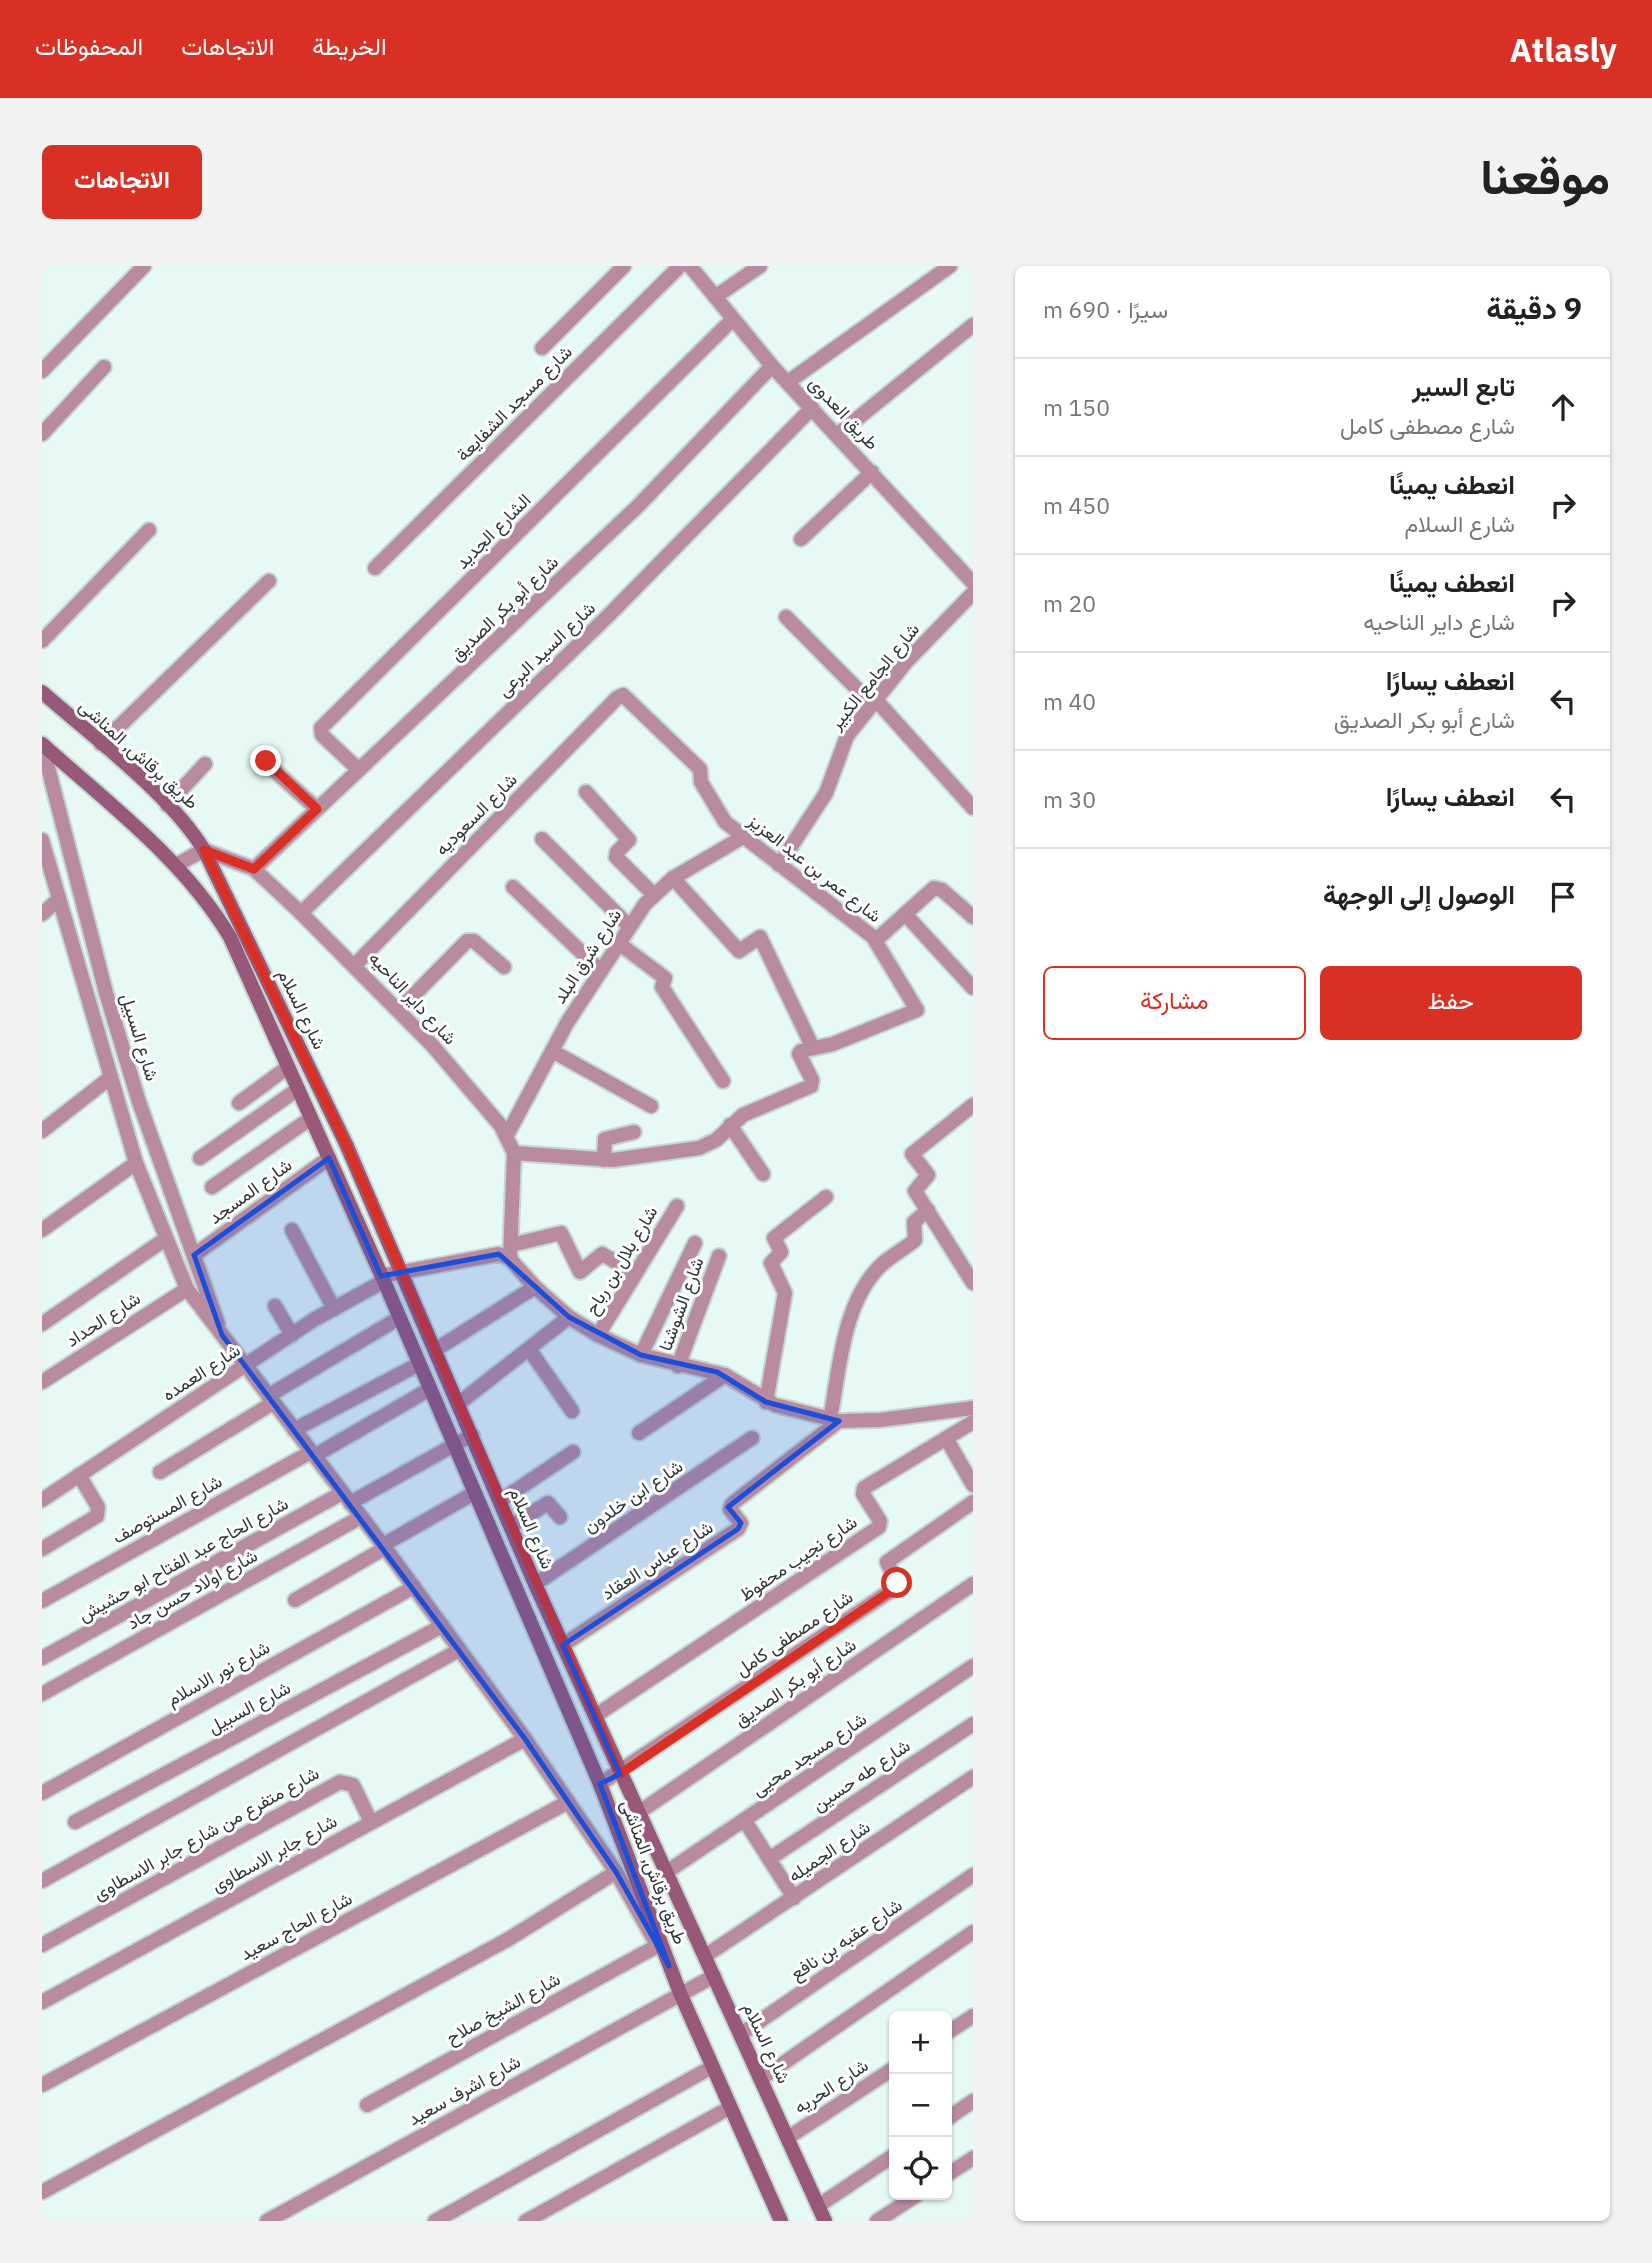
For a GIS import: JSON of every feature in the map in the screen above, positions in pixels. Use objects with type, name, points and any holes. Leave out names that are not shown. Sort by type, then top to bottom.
[{"type":"street","points":[[42,371],[144,266]]},
{"type":"street","points":[[542,348],[624,266]]},
{"type":"street","name":"شارع مسجد الشفايعة","points":[[375,568],[680,266]]},
{"type":"street","name":"طريق العدوى","points":[[691,266],[772,366],[973,583]]},
{"type":"street","points":[[715,297],[760,266]]},
{"type":"street","points":[[788,382],[950,266]]},
{"type":"street","name":"الشارع الجديد","points":[[359,770],[322,735],[321,727],[733,319]]},
{"type":"street","points":[[837,435],[973,325]]},
{"type":"street","name":"شارع أبو بكر الصديق","points":[[254,869],[638,506],[772,366]]},
{"type":"street","points":[[42,434],[104,367]]},
{"type":"street","name":"شارع السيد البرعى","points":[[301,913],[610,614],[812,408]]},
{"type":"street","points":[[801,539],[872,472]]},
{"type":"street","points":[[42,641],[149,530]]},
{"type":"street","points":[[101,744],[269,581]]},
{"type":"street","name":"شارع الجامع الكبير","points":[[779,865],[826,793],[847,736],[920,646],[973,593]]},
{"type":"street","points":[[786,617],[874,702],[973,808]]},
{"type":"street","name":"طريق برقاش, المناشى","points":[[42,692],[190,827],[204,850]]},
{"type":"street","name":"شارع عمر بن عبد العزيز","points":[[627,697],[700,769],[701,782],[723,819],[876,940],[917,1010],[915,1014],[833,1044],[813,1048]]},
{"type":"street","name":"شارع السعوديه","points":[[355,964],[617,698],[627,697]]},
{"type":"street","name":"طريق برقاش, المناشى","points":[[42,744],[176,865],[214,911],[230,937],[382,1278],[600,1784],[680,1993],[781,2221]]},
{"type":"street","name":"شارع السبيل","points":[[42,744],[110,1005],[139,1102],[222,1335]]},
{"type":"street","points":[[264,761],[317,809]]},
{"type":"street","points":[[167,805],[205,764]]},
{"type":"street","points":[[586,792],[630,841],[617,852],[617,858],[654,895]]},
{"type":"street","name":"شارع شرق البلد","points":[[507,1135],[552,1051],[629,926],[654,895],[673,878],[743,837]]},
{"type":"street","points":[[542,839],[629,926]]},
{"type":"street","name":"شارع السبيل","points":[[42,840],[136,1163],[164,1240],[187,1289],[384,1547],[525,1739],[616,1872],[669,1966]]},
{"type":"street","points":[[176,865],[204,850]]},
{"type":"street","name":"شارع داير الناحيه","points":[[204,850],[254,869],[301,913],[399,1010],[507,1135],[514,1153],[510,1252]]},
{"type":"street","name":"شارع السلام","points":[[204,850],[346,1144],[535,1584],[825,2221]]},
{"type":"street","points":[[514,1153],[604,1160],[706,1146],[747,1113],[810,1087],[812,1079],[799,1054],[813,1048],[760,937],[739,951],[673,878]]},
{"type":"street","points":[[513,887],[600,970]]},
{"type":"street","points":[[876,940],[937,888],[973,917]]},
{"type":"street","points":[[42,914],[59,899]]},
{"type":"street","points":[[905,914],[973,988]]},
{"type":"street","points":[[399,1010],[467,940],[474,940],[504,967]]},
{"type":"street","points":[[617,942],[664,978],[662,987],[723,1081]]},
{"type":"street","points":[[552,1051],[652,1106]]},
{"type":"street","points":[[239,1103],[288,1067]]},
{"type":"street","points":[[42,1131],[111,1077]]},
{"type":"street","points":[[200,1158],[298,1089]]},
{"type":"street","points":[[972,1110],[912,1155],[928,1177],[914,1189],[973,1283]]},
{"type":"street","points":[[212,1187],[311,1118]]},
{"type":"street","points":[[730,1125],[763,1174]]},
{"type":"street","points":[[604,1160],[605,1139],[634,1132]]},
{"type":"street","name":"شارع المسجد","points":[[194,1255],[329,1158]]},
{"type":"street","points":[[42,1230],[136,1163]]},
{"type":"street","points":[[766,1402],[785,1293],[771,1264],[781,1252],[774,1239],[826,1197]]},
{"type":"street","name":"شارع بلال بن رباح","points":[[598,1335],[677,1206]]},
{"type":"street","points":[[834,1420],[844,1348],[862,1292],[878,1268],[915,1240],[914,1224],[928,1210]]},
{"type":"street","points":[[292,1230],[334,1309]]},
{"type":"street","name":"شارع العمده","points":[[42,1500],[382,1278],[402,1271],[510,1252],[560,1233],[580,1272],[603,1254],[635,1273]]},
{"type":"street","points":[[42,1324],[164,1240]]},
{"type":"street","points":[[641,1355],[695,1243]]},
{"type":"street","points":[[510,1252],[535,1287],[569,1317],[598,1335],[641,1355],[678,1366],[725,1375],[766,1402],[834,1420],[880,1420],[973,1408]]},
{"type":"street","name":"شارع الشوشنا","points":[[678,1366],[719,1256]]},
{"type":"street","points":[[435,1350],[535,1287]]},
{"type":"street","name":"شارع الحداد","points":[[42,1382],[187,1289]]},
{"type":"street","points":[[275,1306],[292,1335]]},
{"type":"street","points":[[458,1404],[569,1317]]},
{"type":"street","points":[[160,1472],[399,1318]]},
{"type":"street","points":[[529,1349],[572,1411]]},
{"type":"street","points":[[295,1430],[419,1364]]},
{"type":"street","points":[[639,1433],[725,1375]]},
{"type":"street","name":"شارع المستوصف","points":[[42,1601],[430,1389]]},
{"type":"street","name":"شارع عباس العقاد","points":[[563,1645],[738,1529],[741,1523],[730,1509],[732,1504],[834,1420]]},
{"type":"street","name":"شارع نجيب محفوظ","points":[[595,1716],[879,1527],[880,1521],[863,1494],[864,1488],[973,1422]]},
{"type":"street","name":"شارع الحاج عبد الفتاح ابو حشيش","points":[[42,1658],[472,1435]]},
{"type":"street","name":"شارع ابن خلدون","points":[[535,1584],[752,1438]]},
{"type":"street","points":[[946,1438],[973,1485]]},
{"type":"street","points":[[500,1501],[573,1451]]},
{"type":"street","points":[[42,1549],[97,1516],[98,1507],[79,1475]]},
{"type":"street","points":[[295,1600],[474,1493]]},
{"type":"street","name":"شارع مصطفى كامل","points":[[600,1784],[620,1774],[898,1586],[887,1562],[973,1502]]},
{"type":"street","points":[[511,1526],[548,1503],[560,1517]]},
{"type":"street","name":"شارع اولاد حسن جاد","points":[[42,1694],[361,1517]]},
{"type":"street","name":"شارع أبو بكر الصديق","points":[[638,1813],[973,1584]]},
{"type":"street","name":"شارع نور الاسلام","points":[[42,1793],[414,1587]]},
{"type":"street","name":"شارع السبيل","points":[[75,1822],[442,1626]]},
{"type":"street","points":[[42,1881],[459,1650]]},
{"type":"street","name":"شارع مسجد محيى","points":[[666,1873],[973,1666]]},
{"type":"street","name":"شارع طه حسين","points":[[769,1859],[973,1724]]},
{"type":"street","name":"شارع جابر الاسطاوى","points":[[42,2002],[525,1739]]},
{"type":"street","name":"شارع الجميله","points":[[705,1956],[973,1777]]},
{"type":"street","name":"شارع متفرع من شارع جابر الاسطاوى","points":[[42,1945],[340,1782],[353,1785],[371,1822]]},
{"type":"street","name":"شارع الحاج سعيد","points":[[42,2085],[568,1801]]},
{"type":"street","points":[[745,1821],[794,1898]]},
{"type":"street","points":[[42,2192],[507,1940],[616,1872]]},
{"type":"street","name":"شارع عقبه بن نافع","points":[[741,2034],[973,1875]]},
{"type":"street","points":[[762,2078],[973,1932]]},
{"type":"street","name":"شارع الشيخ صلاح","points":[[367,2105],[657,1946]]},
{"type":"street","name":"شارع اشرف سعيد","points":[[267,2221],[714,1976]]},
{"type":"street","points":[[952,2030],[973,2016]]},
{"type":"street","points":[[435,2221],[712,2067]]},
{"type":"street","name":"شارع الحريه","points":[[789,2137],[889,2071]]},
{"type":"street","points":[[952,2116],[973,2101]]},
{"type":"street","points":[[526,2221],[729,2108]]},
{"type":"street","points":[[818,2206],[889,2158]]},
{"type":"street","points":[[952,2172],[973,2158]]},
{"type":"street","points":[[877,2221],[909,2200]]},
{"type":"highlighted area","points":[[329,1158],[381,1276],[499,1254],[569,1317],[641,1355],[717,1372],[766,1402],[839,1421],[728,1507],[741,1523],[738,1529],[563,1645],[620,1774],[600,1784],[669,1966],[616,1872],[525,1739],[222,1335],[194,1255]]},
{"type":"route","points":[[266,761],[317,809],[254,869],[204,850],[346,1144],[535,1584],[620,1774],[898,1586],[897,1583]]}]
